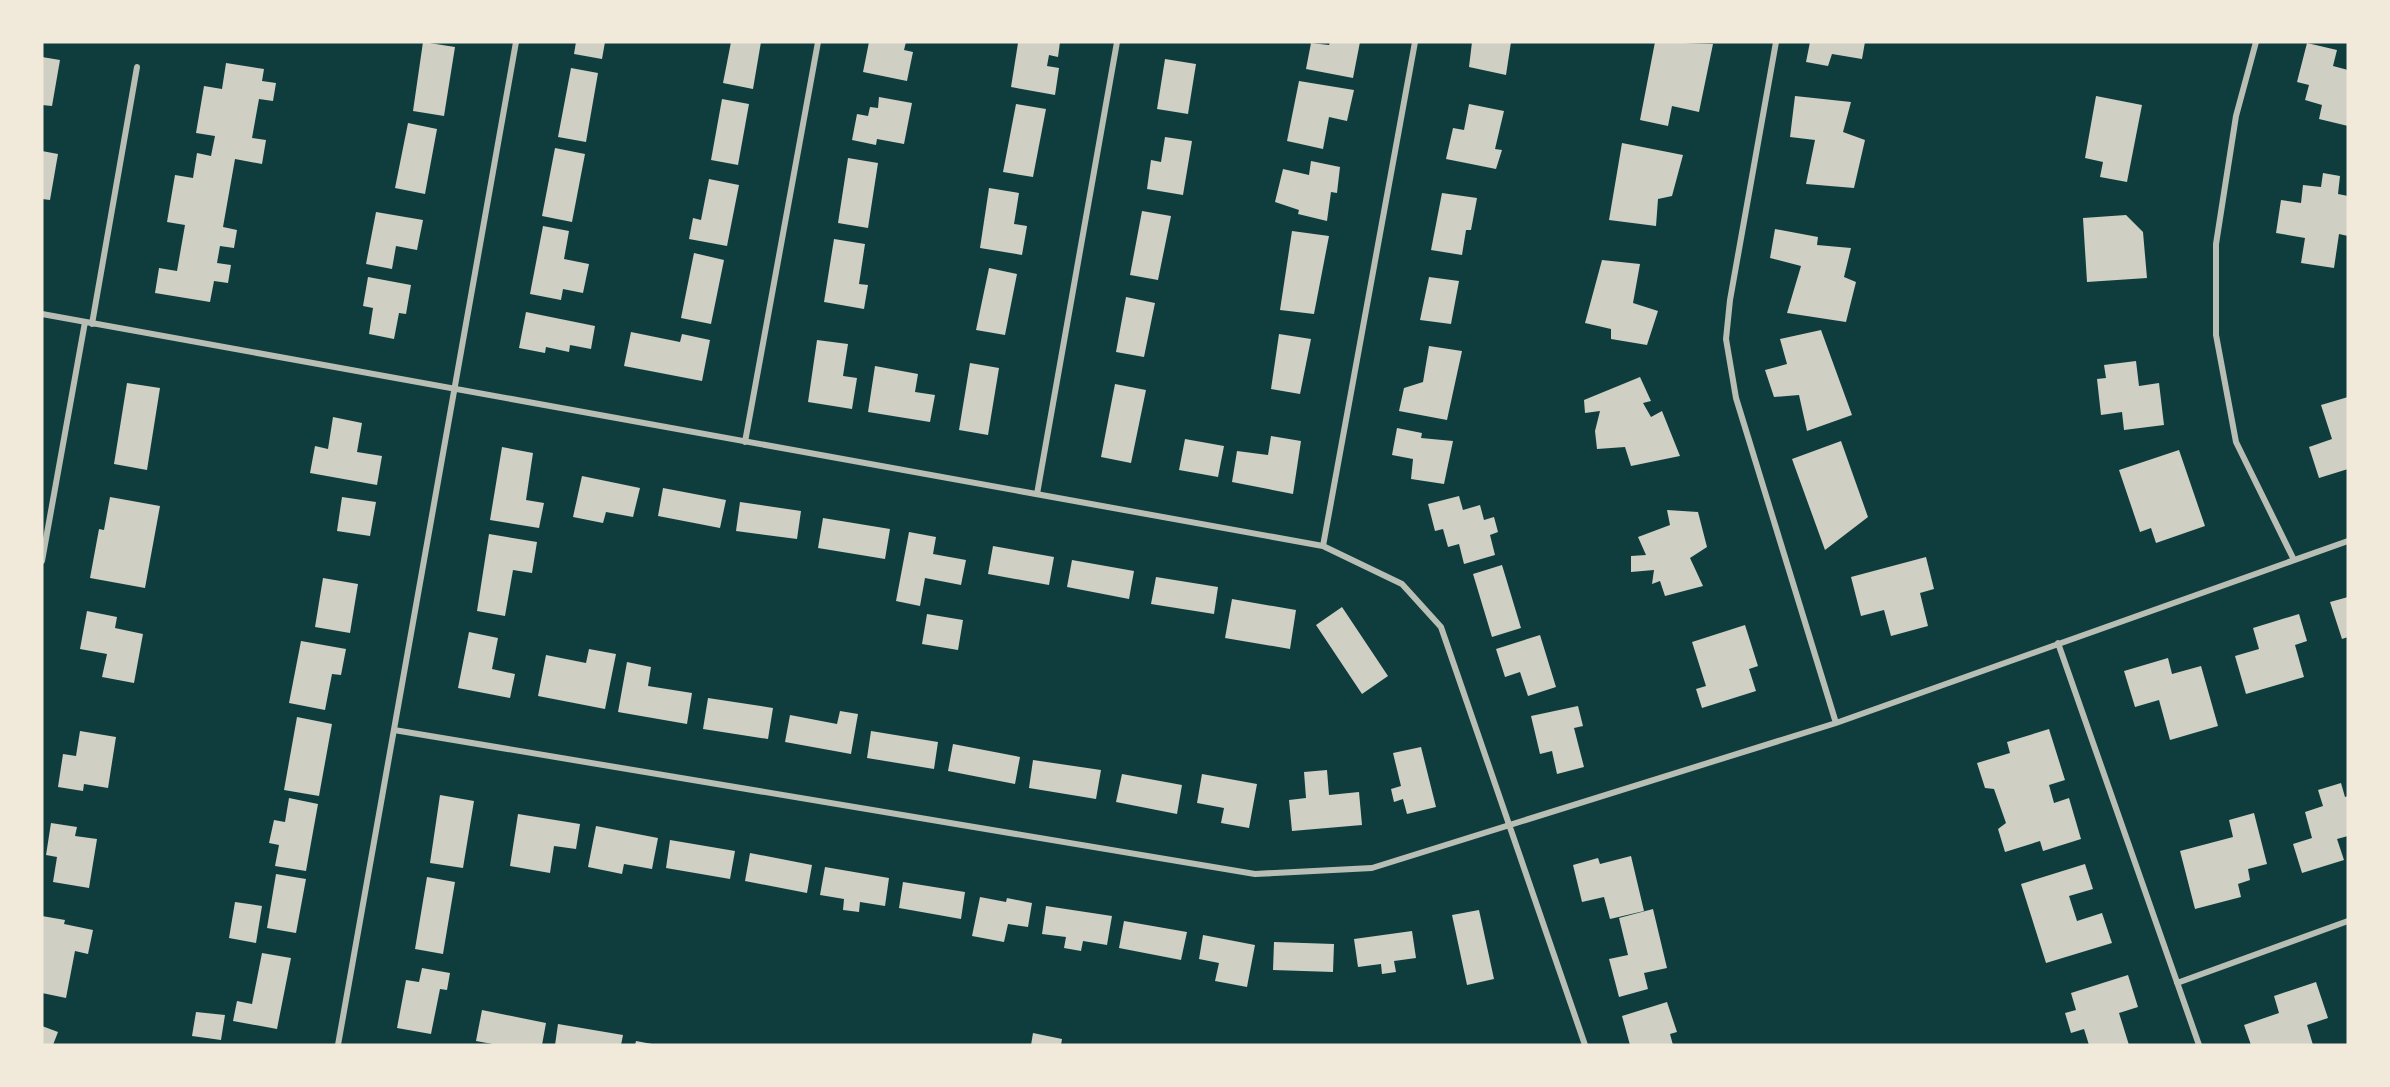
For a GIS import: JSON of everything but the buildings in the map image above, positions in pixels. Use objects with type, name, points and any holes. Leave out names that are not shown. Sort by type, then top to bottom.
[{"type":"street","points":[[338,1045],[516,42]]},
{"type":"street","points":[[745,442],[818,42]]},
{"type":"street","points":[[1037,494],[1117,42]]},
{"type":"street","points":[[1323,546],[1415,42]]},
{"type":"street","points":[[1776,42],[1725,339],[1736,398],[1836,723]]},
{"type":"street","points":[[2256,42],[2236,116],[2216,244],[2216,335],[2236,442],[2293,558]]},
{"type":"street","points":[[42,561],[136,67]]},
{"type":"street","points":[[42,314],[1323,546],[1402,584],[1441,627],[1584,1045]]},
{"type":"street","points":[[393,730],[1255,874],[1372,868],[1836,723],[2293,558],[2348,541]]},
{"type":"street","points":[[2058,643],[2199,1045]]},
{"type":"street","points":[[2177,983],[2348,921]]}]
